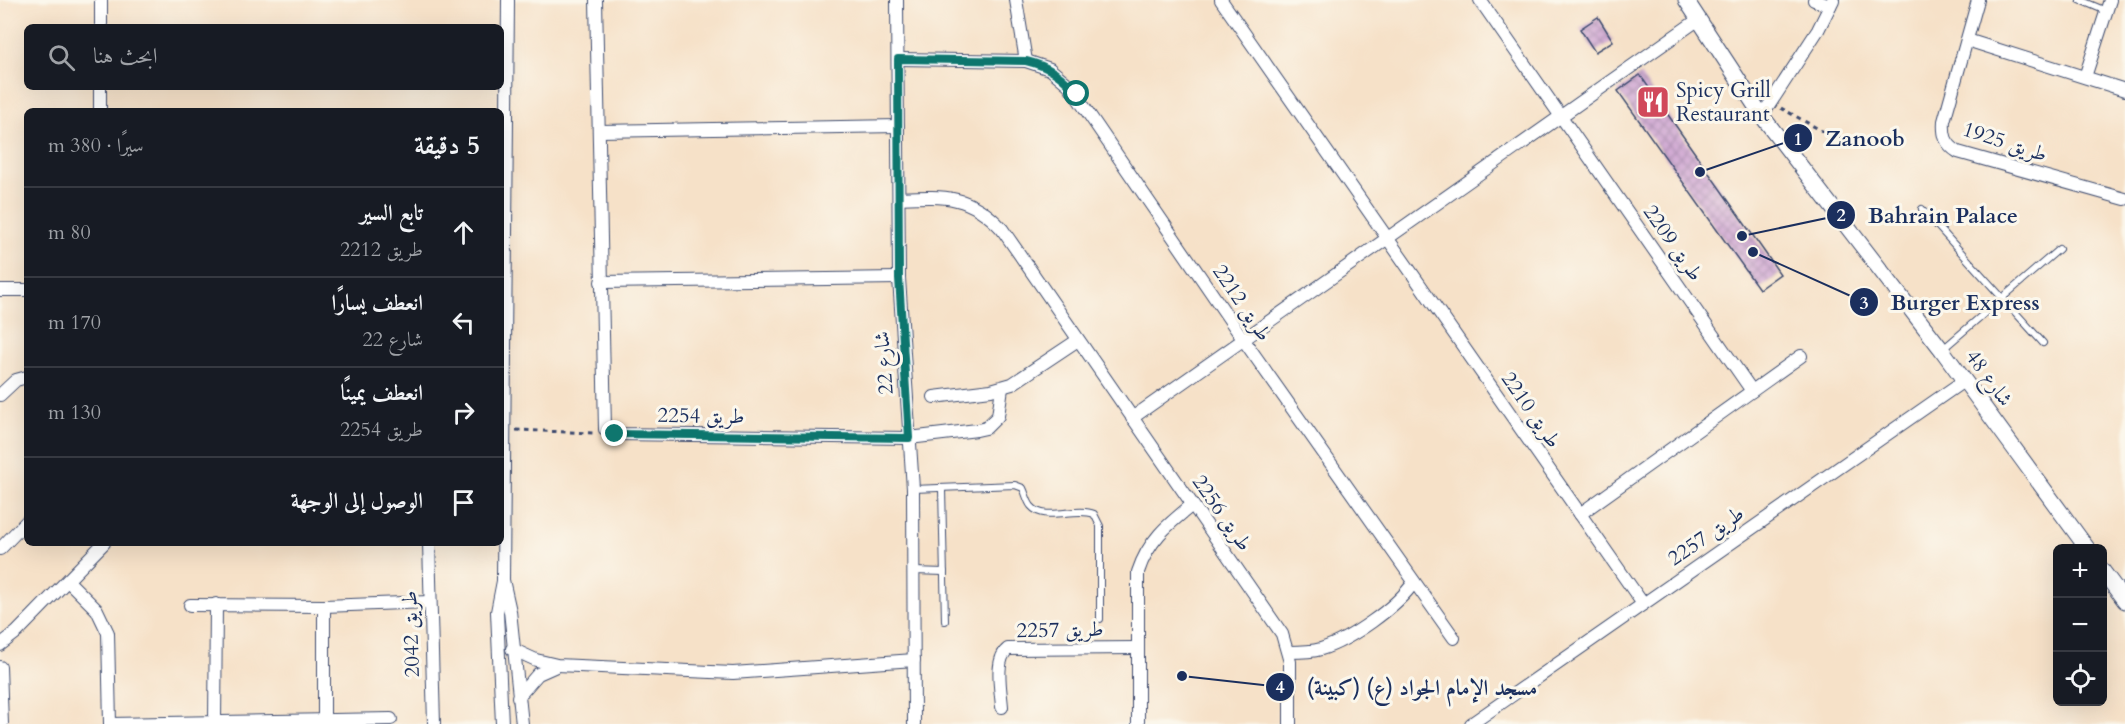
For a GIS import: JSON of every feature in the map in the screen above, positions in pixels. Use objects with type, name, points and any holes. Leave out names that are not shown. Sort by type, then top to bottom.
[{"type":"street","points":[[101,0],[101,24]]},
{"type":"street","points":[[504,287],[508,0]]},
{"type":"street","points":[[596,0],[603,423],[609,433]]},
{"type":"street","name":"شارع 22","points":[[897,0],[899,278],[913,489],[914,724]]},
{"type":"street","points":[[1016,0],[1026,61]]},
{"type":"street","name":"طريق 2210","points":[[1221,0],[1643,604]]},
{"type":"street","name":"طريق 2209","points":[[1480,0],[1752,391]]},
{"type":"street","name":"شارع 48","points":[[1686,0],[1762,116],[1965,380],[2083,544]]},
{"type":"street","points":[[1762,116],[1832,3],[1814,0]]},
{"type":"street","name":"طريق 1925","points":[[1978,0],[1944,120],[1945,140],[1950,147],[1958,152],[2125,199]]},
{"type":"street","points":[[2085,77],[2108,6]]},
{"type":"street","points":[[1132,418],[1699,19]]},
{"type":"street","points":[[1967,40],[2125,90]]},
{"type":"street","name":"طريق 2212","points":[[898,59],[1026,61],[1050,69],[1069,85],[1243,339],[1454,638]]},
{"type":"street","points":[[100,90],[100,108]]},
{"type":"street","points":[[599,131],[898,126]]},
{"type":"street","name":"طريق 2256","points":[[899,198],[956,198],[989,215],[1002,229],[1282,634],[1289,652],[1290,724]]},
{"type":"street","points":[[601,282],[899,278]]},
{"type":"street","points":[[0,290],[24,290]]},
{"type":"street","points":[[934,397],[1002,388],[1022,379],[1078,339]]},
{"type":"street","points":[[1580,514],[1802,356]]},
{"type":"street","points":[[0,395],[16,380],[24,378]]},
{"type":"street","name":"طريق 2257","points":[[1471,724],[1965,380]]},
{"type":"street","points":[[909,438],[986,428],[998,416],[1002,388]]},
{"type":"street","name":"طريق 2254","points":[[609,433],[909,438]]},
{"type":"street","points":[[1138,724],[1136,592],[1138,572],[1144,554],[1154,538],[1192,505]]},
{"type":"street","points":[[0,549],[24,524]]},
{"type":"street","points":[[0,645],[17,632],[101,546]]},
{"type":"street","name":"طريق 2042","points":[[429,546],[434,724]]},
{"type":"street","points":[[502,724],[497,612],[503,580],[503,546]]},
{"type":"street","points":[[2107,576],[2125,601]]},
{"type":"street","points":[[503,580],[510,611],[512,649],[522,724]]},
{"type":"street","points":[[68,581],[97,610],[108,633],[110,724],[391,719]]},
{"type":"street","points":[[1289,652],[1318,650],[1341,640],[1396,603],[1414,582]]},
{"type":"street","points":[[190,605],[324,606],[429,602]]},
{"type":"street","points":[[215,723],[216,604]]},
{"type":"street","points":[[324,606],[324,720]]},
{"type":"street","name":"طريق 2257","points":[[1002,707],[1000,662],[1004,652],[1008,649],[1137,648]]},
{"type":"street","points":[[512,649],[536,660],[557,665],[733,673],[914,660]]},
{"type":"street","points":[[518,698],[538,675],[557,665]]},
{"type":"street","points":[[0,667],[2,724]]},
{"type":"lane","points":[[2080,0],[2108,6]]},
{"type":"lane","points":[[1922,209],[2043,343]]},
{"type":"lane","points":[[1942,350],[2059,249]]},
{"type":"lane","points":[[913,489],[1015,485],[1023,488],[1031,506],[1041,512],[1094,514],[1100,526],[1100,619]]},
{"type":"lane","points":[[942,489],[945,621]]},
{"type":"lane","points":[[914,572],[944,572]]},
{"type":"path","points":[[1771,102],[1822,131],[1862,145]]},
{"type":"path","points":[[504,430],[609,433]]},
{"type":"building","points":[[1598,17],[1613,41],[1595,52],[1580,29]]},
{"type":"building","points":[[1640,75],[1780,274],[1759,289],[1618,91]]},
{"type":"place","name":"Spicy Grill Restaurant","points":[[1653,102]]},
{"type":"place","name":"Zanoob","points":[[1700,172]]},
{"type":"place","name":"Bahrain Palace","points":[[1742,236]]},
{"type":"place","name":"Burger Express","points":[[1753,252]]},
{"type":"place","name":"مسجد الإمام الجواد (ع) (كبينة)","points":[[1182,676]]},
{"type":"route","points":[[615,434],[909,438],[899,278],[898,59],[1026,61],[1050,69],[1077,94]]}]
